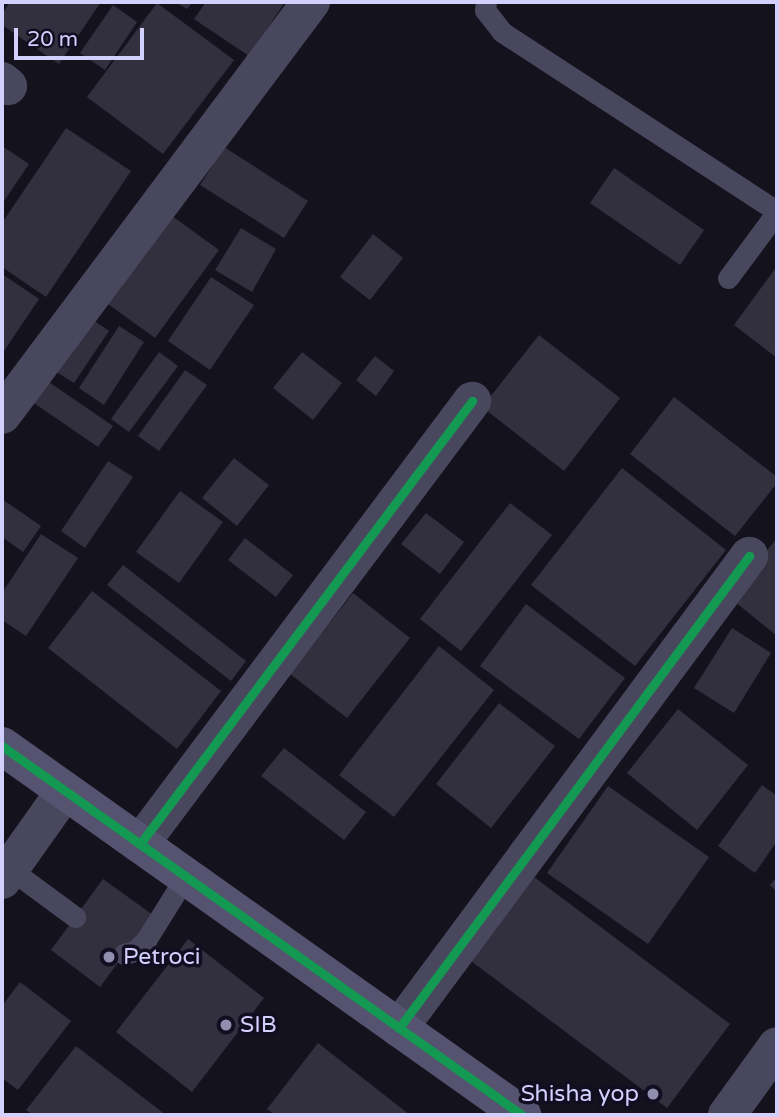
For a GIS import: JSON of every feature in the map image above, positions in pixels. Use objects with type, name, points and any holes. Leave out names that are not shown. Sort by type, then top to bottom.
[{"type":"street","points":[[2,415],[311,2]]},
{"type":"street","points":[[140,844],[472,401]]},
{"type":"street","points":[[400,1028],[749,556]]},
{"type":"street","points":[[2,746],[522,1115]]},
{"type":"street","points":[[6,875],[65,791]]},
{"type":"street","points":[[727,1115],[777,1046]]},
{"type":"lane","points":[[486,2],[485,10],[502,32],[777,211],[729,278]]},
{"type":"lane","points":[[6,875],[75,917]]},
{"type":"lane","points":[[124,954],[135,951],[146,940],[186,876]]},
{"type":"building","points":[[10,2],[101,2],[59,64],[2,25],[2,14]]},
{"type":"building","points":[[175,2],[193,2],[187,9]]},
{"type":"building","points":[[206,2],[285,2],[249,56],[194,19]]},
{"type":"building","points":[[157,3],[234,60],[163,154],[87,97]]},
{"type":"building","points":[[113,5],[137,22],[105,70],[80,53]]},
{"type":"building","points":[[66,128],[131,171],[46,297],[2,267],[2,223]]},
{"type":"building","points":[[2,146],[29,164],[2,204]]},
{"type":"building","points":[[224,147],[308,201],[284,238],[200,185]]},
{"type":"building","points":[[614,168],[704,230],[680,265],[590,203]]},
{"type":"building","points":[[168,213],[219,250],[155,338],[104,301]]},
{"type":"building","points":[[241,228],[276,249],[252,292],[215,270]]},
{"type":"building","points":[[373,234],[403,258],[370,300],[340,277]]},
{"type":"building","points":[[777,266],[777,358],[734,325]]},
{"type":"building","points":[[2,274],[39,299],[2,354]]},
{"type":"building","points":[[211,277],[254,305],[210,370],[168,341]]},
{"type":"building","points":[[86,315],[109,331],[74,383],[50,368]]},
{"type":"building","points":[[119,326],[144,342],[104,405],[79,388]]},
{"type":"building","points":[[539,335],[620,398],[564,471],[482,407]]},
{"type":"building","points":[[159,352],[178,366],[129,432],[111,419]]},
{"type":"building","points":[[302,352],[342,383],[313,420],[273,388]]},
{"type":"building","points":[[375,356],[394,371],[376,396],[356,380]]},
{"type":"building","points":[[185,370],[207,385],[159,451],[138,436]]},
{"type":"building","points":[[43,378],[113,426],[98,447],[28,399]]},
{"type":"building","points":[[674,397],[777,477],[777,483],[735,536],[630,454]]},
{"type":"building","points":[[234,458],[269,485],[237,526],[202,498]]},
{"type":"building","points":[[108,461],[133,477],[85,548],[61,531]]},
{"type":"building","points":[[622,468],[726,550],[635,666],[531,585]]},
{"type":"building","points":[[180,491],[223,522],[179,583],[136,552]]},
{"type":"building","points":[[2,499],[41,526],[23,552],[2,537]]},
{"type":"building","points":[[510,503],[552,535],[461,651],[420,619]]},
{"type":"building","points":[[426,513],[464,542],[440,574],[401,544]]},
{"type":"building","points":[[41,534],[78,558],[26,636],[2,620],[2,593]]},
{"type":"building","points":[[245,538],[293,575],[276,597],[228,560]]},
{"type":"building","points":[[777,538],[777,636],[729,597]]},
{"type":"building","points":[[123,565],[246,661],[231,681],[107,585]]},
{"type":"building","points":[[92,591],[221,691],[177,749],[48,648]]},
{"type":"building","points":[[353,593],[410,638],[347,718],[290,674]]},
{"type":"building","points":[[526,604],[625,678],[579,739],[480,666]]},
{"type":"building","points":[[732,628],[771,653],[734,713],[694,688]]},
{"type":"building","points":[[439,646],[494,690],[394,817],[339,775]]},
{"type":"building","points":[[499,703],[555,746],[491,828],[436,784]]},
{"type":"building","points":[[678,709],[748,765],[697,830],[627,773]]},
{"type":"building","points":[[284,748],[366,812],[344,840],[261,776]]},
{"type":"building","points":[[762,785],[777,796],[777,841],[755,873],[718,846]]},
{"type":"building","points":[[608,786],[709,857],[648,944],[547,873]]},
{"type":"building","points":[[526,871],[730,1024],[667,1108],[463,955]]},
{"type":"building","points":[[777,877],[777,892],[770,885]]},
{"type":"building","points":[[103,879],[153,915],[100,987],[51,950]]},
{"type":"building","points":[[188,939],[264,998],[192,1092],[116,1032]]},
{"type":"building","points":[[20,982],[71,1021],[18,1090],[2,1078],[2,1006]]},
{"type":"building","points":[[318,1043],[410,1115],[275,1115],[267,1109]]},
{"type":"building","points":[[76,1046],[166,1115],[33,1115],[26,1110]]},
{"type":"cycle path","points":[[140,844],[472,401]]},
{"type":"cycle path","points":[[399,1028],[749,556]]},
{"type":"cycle path","points":[[2,746],[522,1115]]},
{"type":"place","name":"Petroci","points":[[109,957]]},
{"type":"place","name":"SIB","points":[[226,1025]]},
{"type":"place","name":"Shisha yop","points":[[653,1094]]}]
